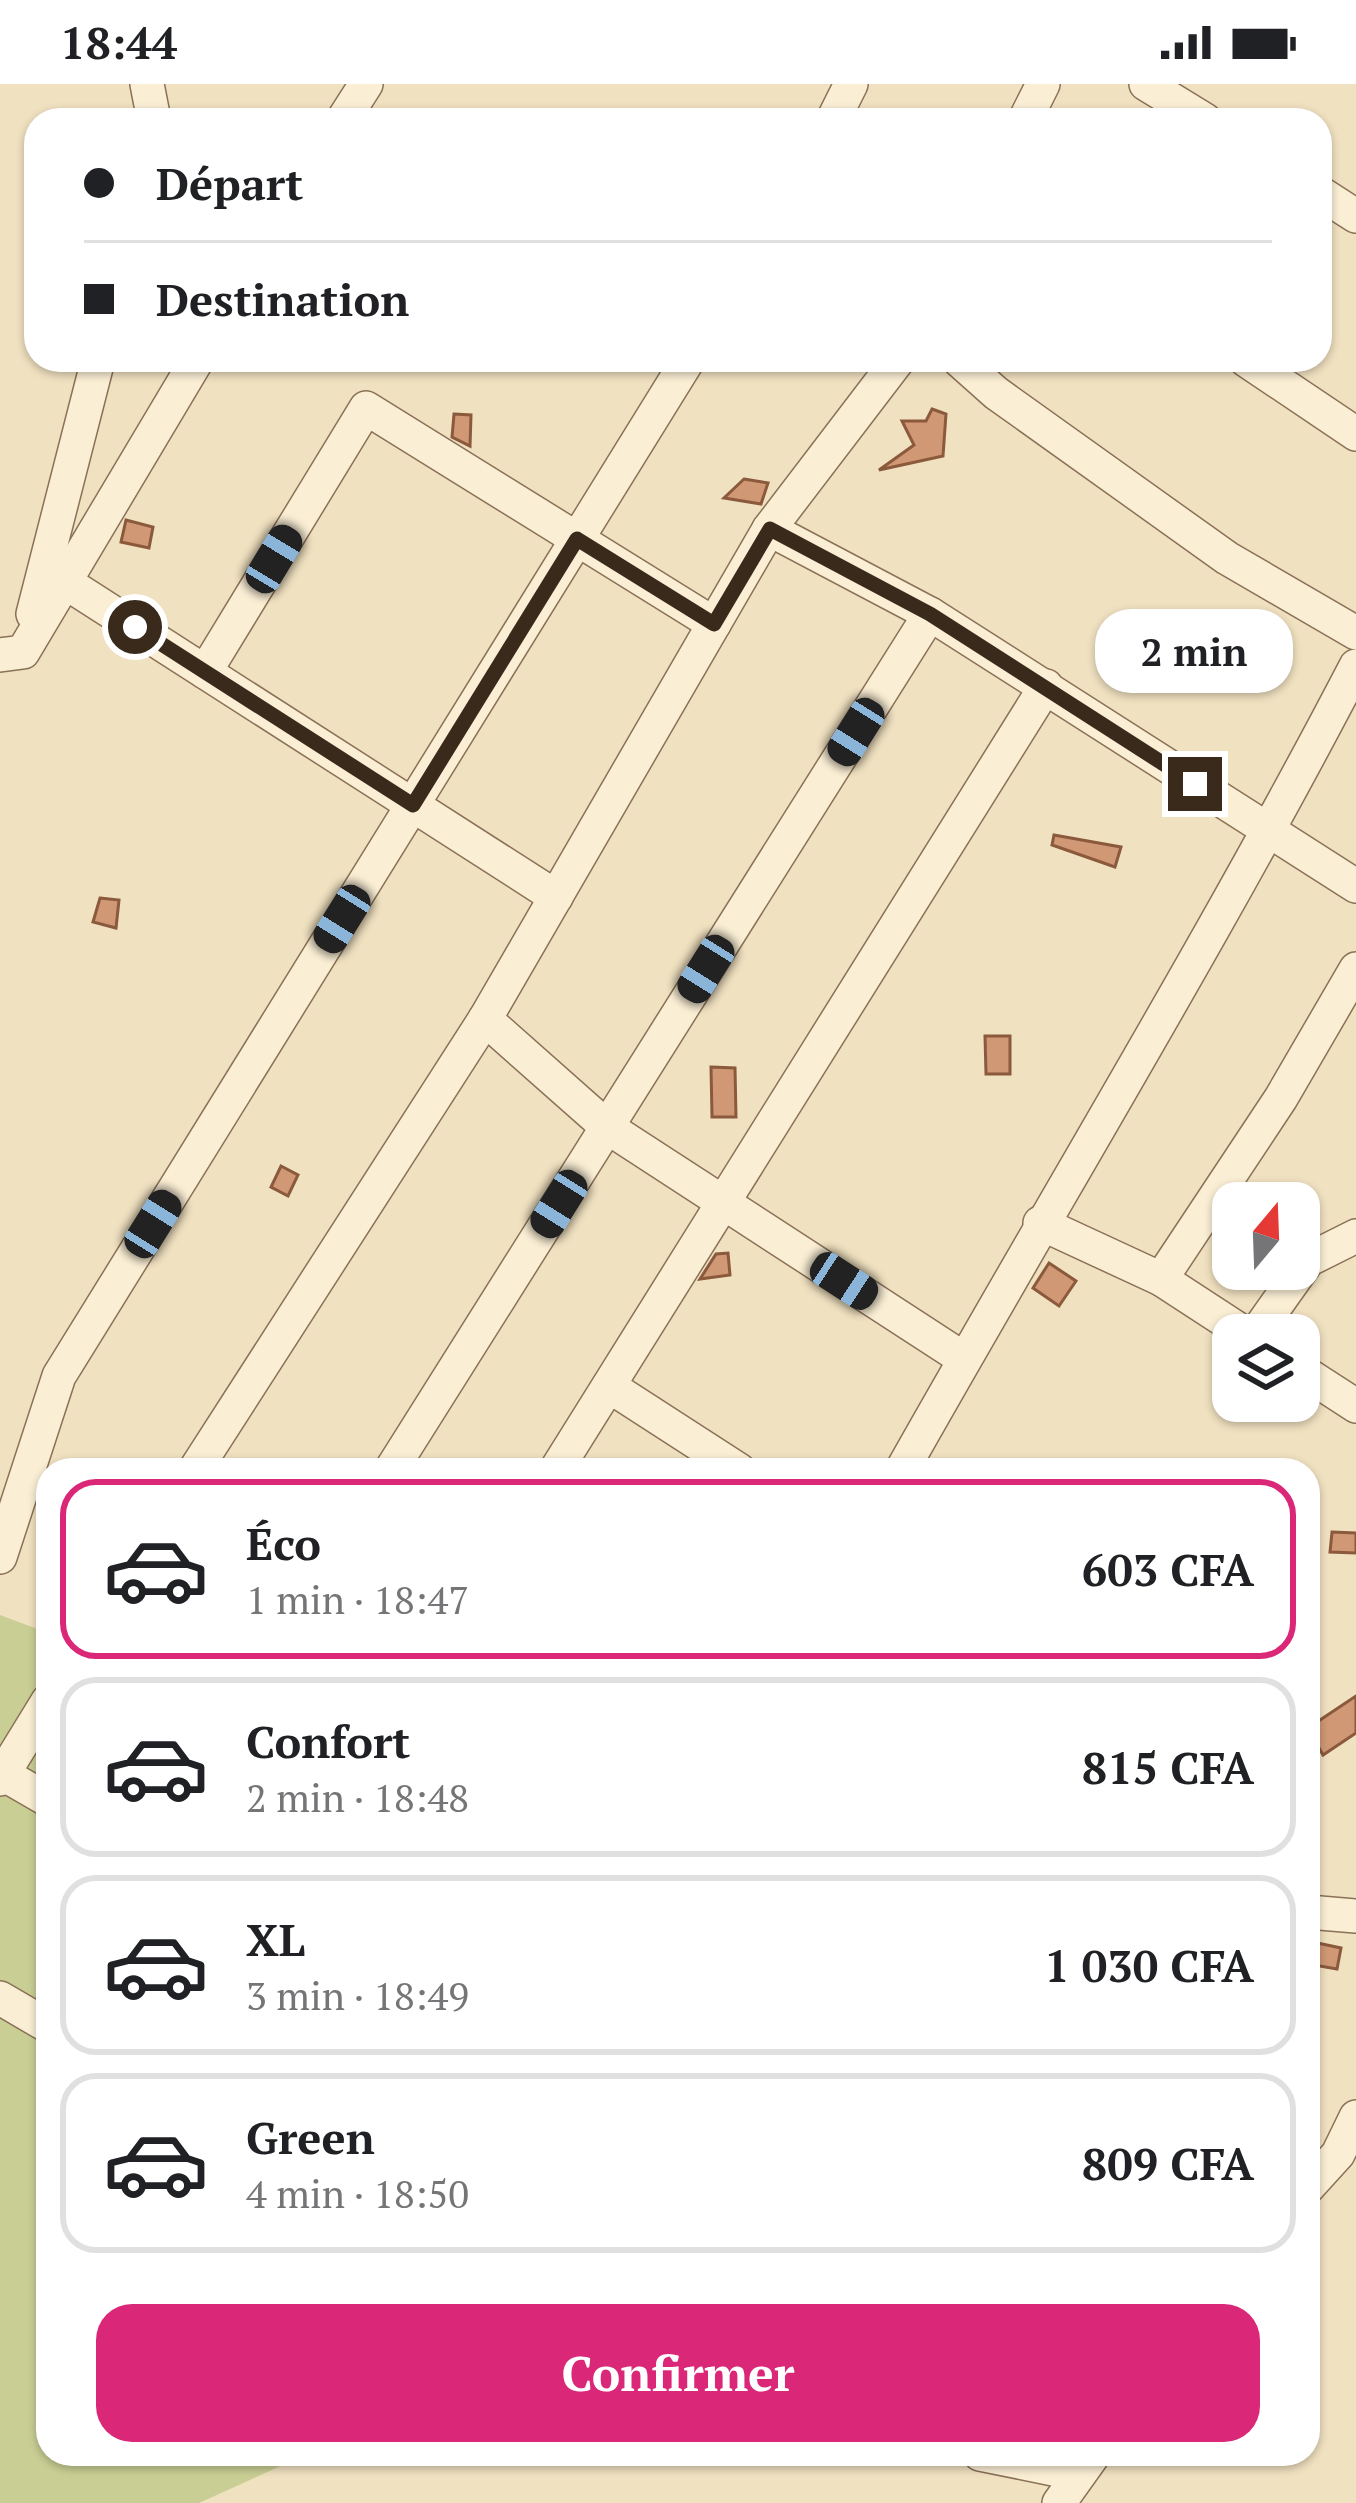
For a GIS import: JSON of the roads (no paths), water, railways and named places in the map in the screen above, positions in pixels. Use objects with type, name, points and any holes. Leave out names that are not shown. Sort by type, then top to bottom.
[{"type":"street","points":[[1146,84],[1185,108]]},
{"type":"street","points":[[12,654],[94,372]]},
{"type":"street","points":[[12,654],[65,582],[189,372]]},
{"type":"street","points":[[0,1557],[58,1376],[681,372]]},
{"type":"street","points":[[203,1458],[485,1019],[770,529],[889,372]]},
{"type":"street","points":[[973,372],[1227,558],[1356,633]]},
{"type":"street","points":[[1264,372],[1356,434]]},
{"type":"street","points":[[205,672],[366,408],[714,624]]},
{"type":"street","points":[[770,529],[930,614],[1356,886]]},
{"type":"street","points":[[65,582],[556,897]]},
{"type":"street","points":[[400,1458],[930,614]]},
{"type":"street","points":[[909,1458],[1040,1223],[1269,833],[1356,666]]},
{"type":"street","points":[[564,1458],[1046,686]]},
{"type":"street","points":[[1161,1280],[1281,1098],[1356,969]]},
{"type":"street","points":[[485,1019],[607,1127],[964,1359]]},
{"type":"street","points":[[1040,1223],[1161,1280],[1217,1314]]},
{"type":"street","points":[[1267,1314],[1308,1260],[1356,1236]]},
{"type":"street","points":[[1320,1383],[1356,1406]]},
{"type":"street","points":[[609,1386],[720,1458]]},
{"type":"street","points":[[36,1720],[2,1777],[36,1794]]},
{"type":"street","points":[[1320,1913],[1356,1916]]},
{"type":"street","points":[[0,1999],[36,2019]]},
{"type":"street","points":[[1334,2145],[1356,2117]]},
{"type":"street","points":[[1059,2503],[1085,2466]]}]
